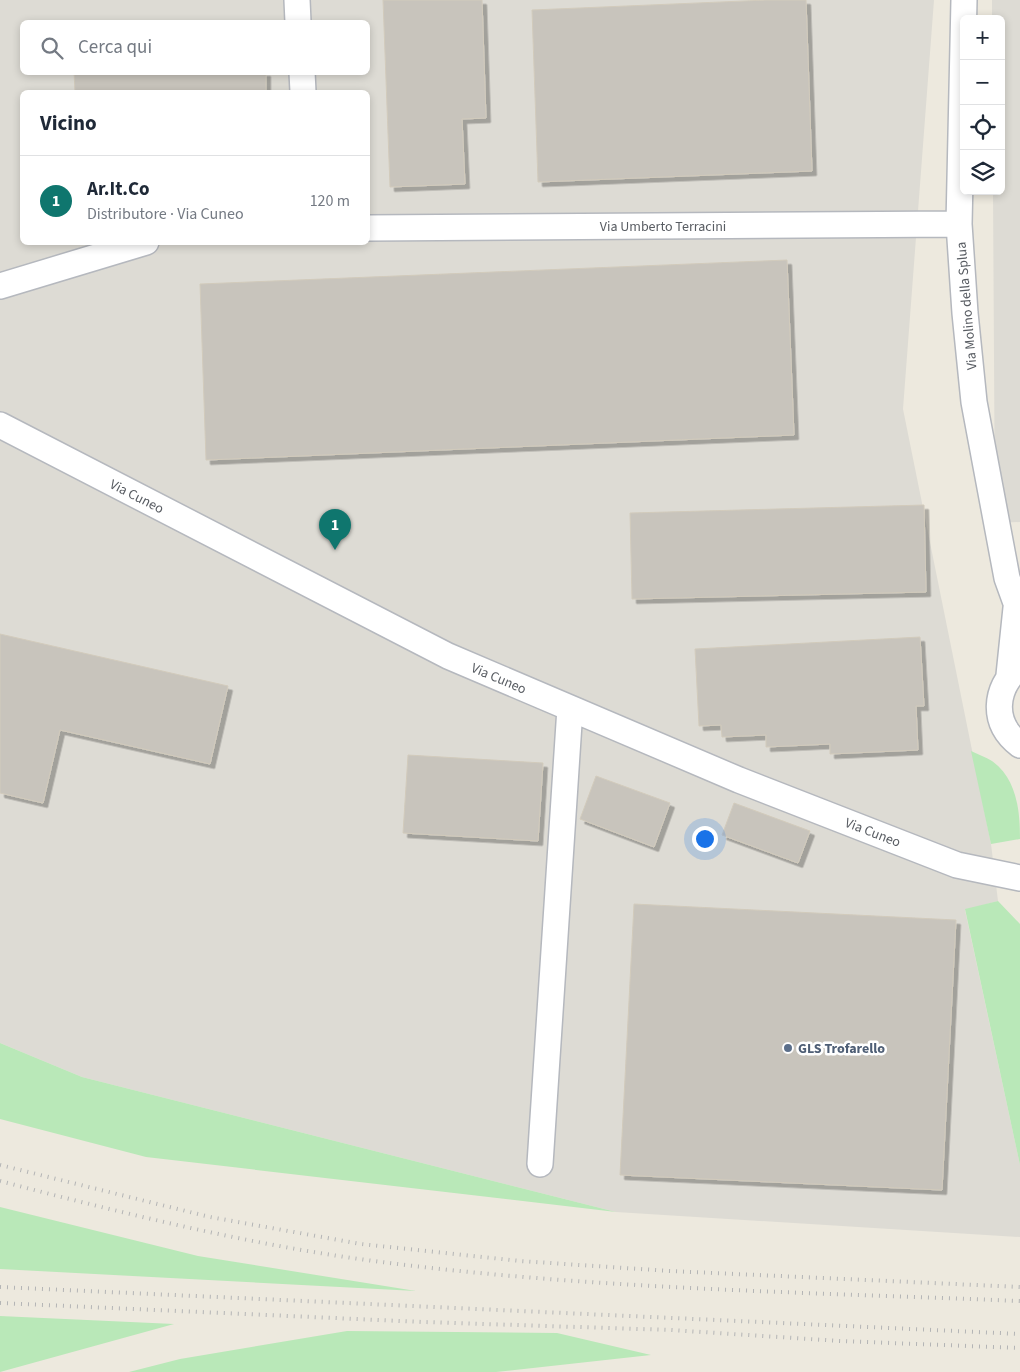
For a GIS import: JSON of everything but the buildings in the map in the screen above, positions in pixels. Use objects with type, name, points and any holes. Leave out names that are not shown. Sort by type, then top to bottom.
[{"type":"street","points":[[297,0],[298,20]]},
{"type":"street","name":"Via Molino della Splua","points":[[964,0],[959,224],[974,402],[1014,579],[1018,611],[1015,671],[1001,689],[999,712],[1000,720],[1007,734],[1020,746]]},
{"type":"street","points":[[302,75],[303,90]]},
{"type":"street","name":"Via Umberto Terracini","points":[[370,228],[959,224]]},
{"type":"street","points":[[0,286],[136,245]]},
{"type":"street","name":"Via Cuneo","points":[[0,425],[448,656],[739,780],[957,865],[1020,878]]},
{"type":"street","points":[[540,1164],[570,708]]},
{"type":"shaded area","points":[[0,0],[934,0],[903,409],[991,844],[998,901],[965,910],[1020,1165],[1020,1237],[616,1212],[82,1077],[0,1043]]},
{"type":"shaded area","points":[[992,0],[1020,0],[1020,522],[995,523],[993,195],[1005,195],[1005,15],[992,15]]},
{"type":"green space","points":[[971,751],[992,761],[1007,777],[1012,786],[1018,807],[1020,839],[991,844]]},
{"type":"green space","points":[[998,901],[1020,924],[1020,1165],[965,909]]},
{"type":"green space","points":[[0,1043],[82,1077],[616,1212],[146,1157],[0,1119]]},
{"type":"green space","points":[[0,1207],[198,1256],[416,1291],[0,1269]]},
{"type":"green space","points":[[0,1316],[174,1324],[0,1372]]},
{"type":"green space","points":[[347,1331],[557,1333],[651,1355],[496,1372],[129,1372],[180,1359]]},
{"type":"railway","points":[[0,1165],[210,1217],[361,1244],[520,1261],[670,1271],[1020,1287]]},
{"type":"railway","points":[[0,1181],[134,1215],[268,1244],[359,1259],[441,1269],[523,1277],[689,1288],[1020,1301]]},
{"type":"railway","points":[[0,1287],[1020,1334]]},
{"type":"railway","points":[[0,1303],[423,1322],[671,1330],[840,1341],[1020,1348]]},
{"type":"place","name":"Ar.It.Co","points":[[335,550]]},
{"type":"place","name":"GLS Trofarello","points":[[788,1048]]}]
